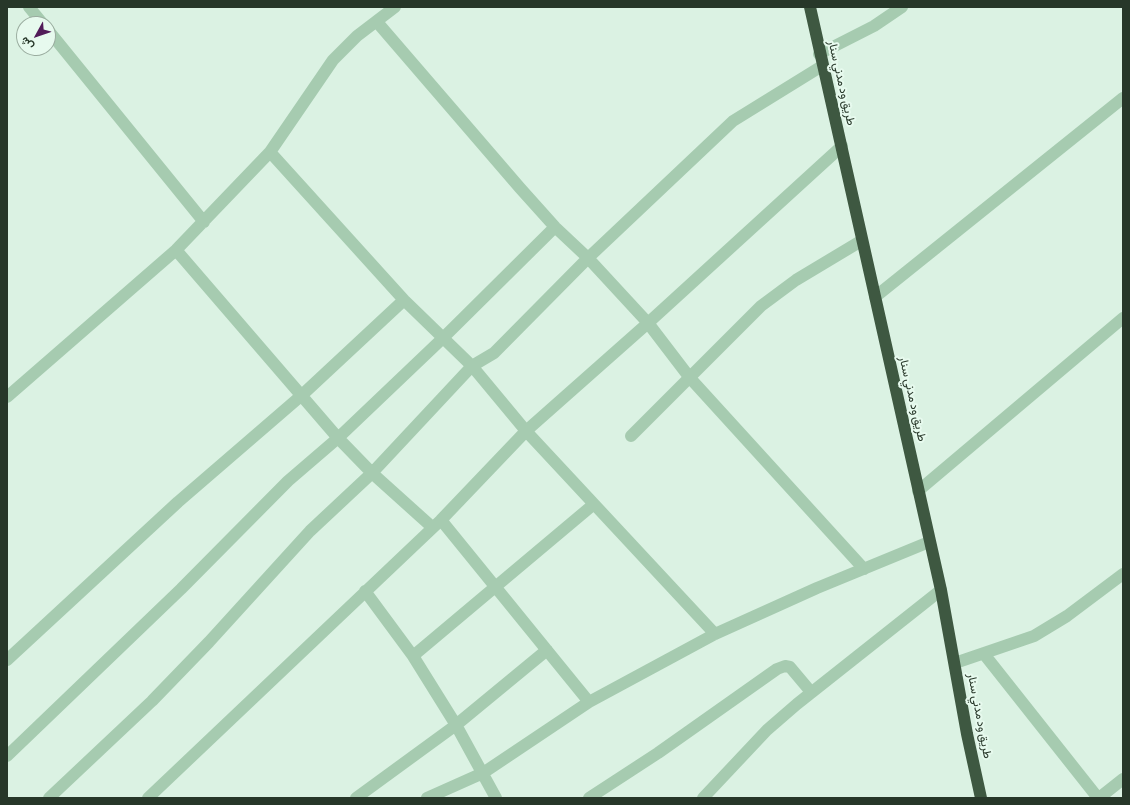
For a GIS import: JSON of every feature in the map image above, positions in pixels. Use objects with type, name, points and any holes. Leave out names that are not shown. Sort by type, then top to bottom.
[{"type":"highway","name":"طريق ود مدني سنار","points":[[810,7],[819,54],[842,146],[861,241],[941,590],[967,734],[981,798]]},
{"type":"street","points":[[29,7],[36,16]]},
{"type":"street","points":[[7,397],[176,250],[204,222],[270,152],[333,60],[357,36],[395,7]]},
{"type":"street","points":[[819,54],[874,26],[902,7]]},
{"type":"street","points":[[377,22],[488,153],[555,227],[588,258],[648,323],[690,378],[864,569]]},
{"type":"street","points":[[56,40],[204,222]]},
{"type":"street","points":[[49,798],[152,701],[209,642],[310,531],[372,473],[472,366],[494,353],[588,258],[733,121],[822,66]]},
{"type":"street","points":[[875,297],[1123,98]]},
{"type":"street","points":[[148,798],[436,524],[526,431],[648,323],[842,146]]},
{"type":"street","points":[[270,152],[404,300],[472,366],[526,431],[715,634]]},
{"type":"street","points":[[7,756],[181,589],[288,481],[338,438],[443,338],[555,227]]},
{"type":"street","points":[[631,436],[761,306],[777,293],[861,241]]},
{"type":"street","points":[[176,250],[302,394],[338,438],[372,473],[436,524],[496,588],[589,702]]},
{"type":"street","points":[[7,660],[178,502],[302,394],[404,300]]},
{"type":"street","points":[[918,491],[1123,318]]},
{"type":"street","points":[[413,656],[496,588],[594,504]]},
{"type":"street","points":[[427,798],[483,773],[589,702],[715,634],[817,588],[929,542]]},
{"type":"street","points":[[955,663],[1034,636],[1067,616],[1123,574]]},
{"type":"street","points":[[703,798],[767,730],[811,692],[941,590]]},
{"type":"street","points":[[365,591],[413,656],[456,725],[496,798]]},
{"type":"street","points":[[356,798],[456,725],[547,650]]},
{"type":"street","points":[[984,654],[1098,798],[1123,779]]},
{"type":"street","points":[[589,798],[658,753],[777,669],[785,666],[790,667],[811,692]]}]
